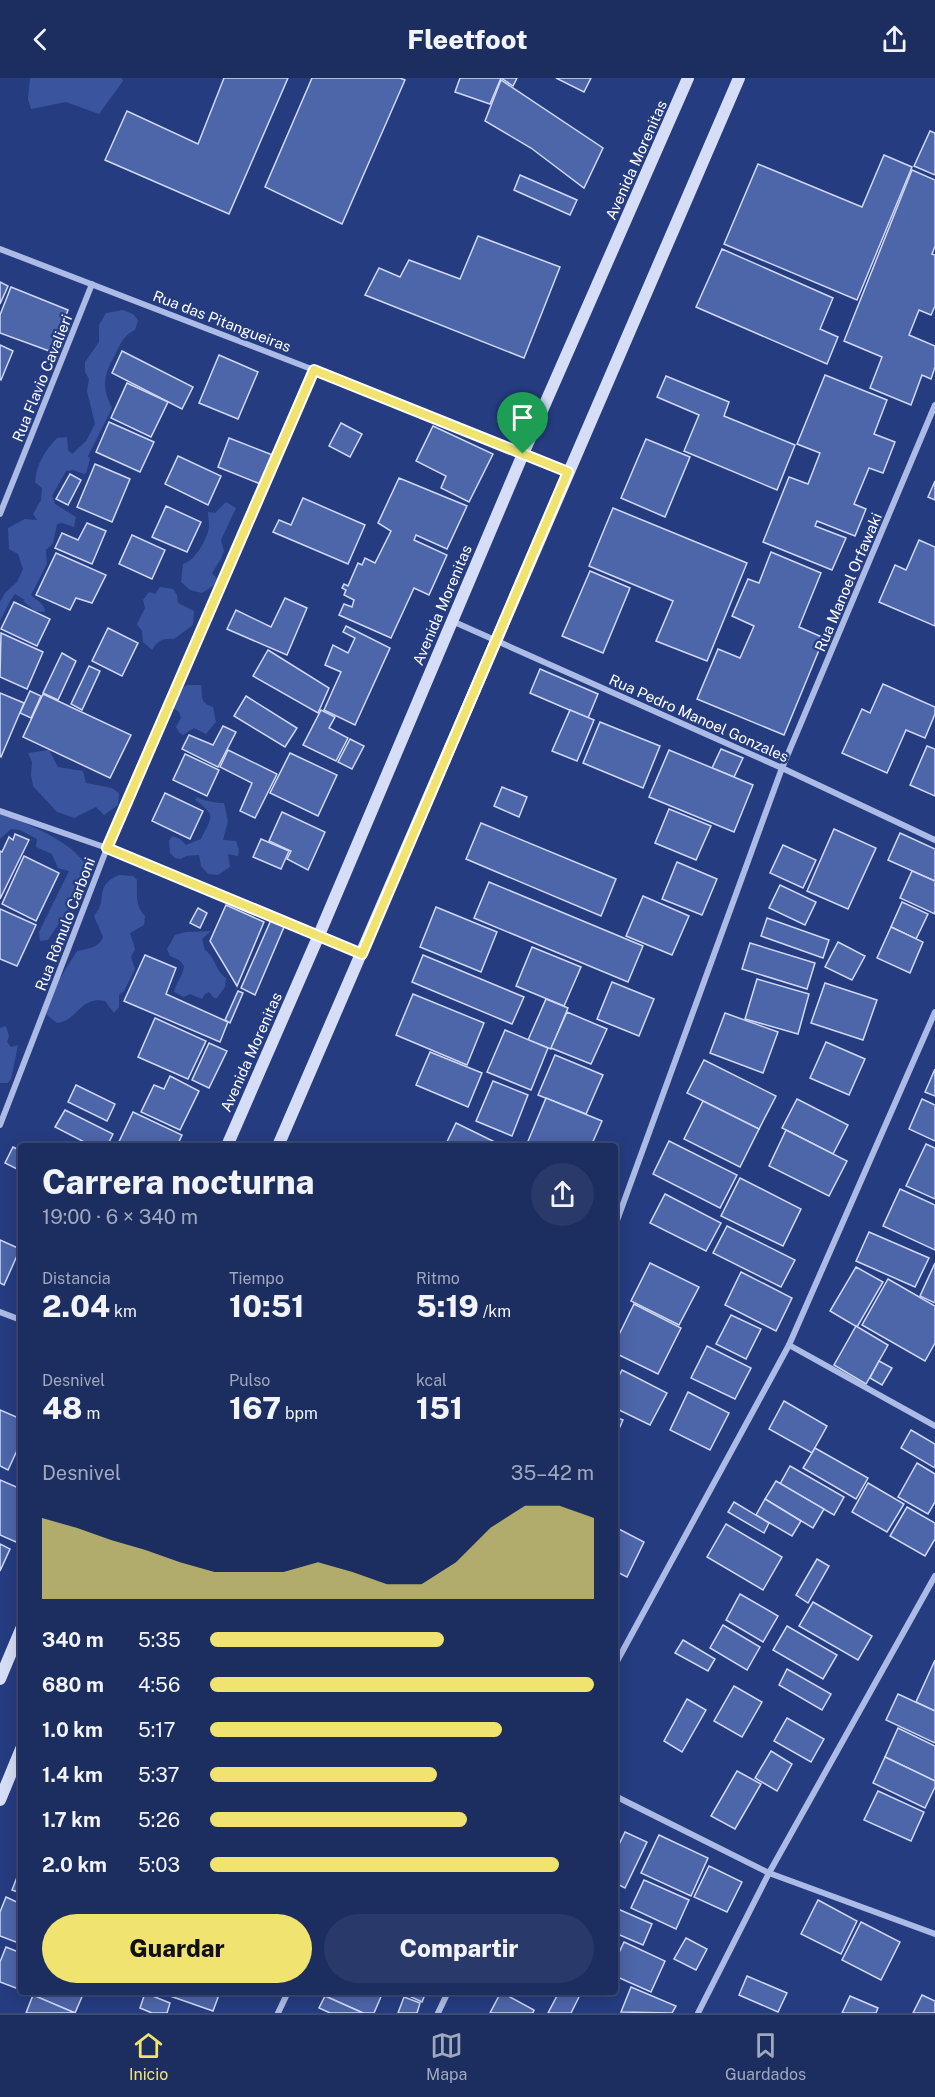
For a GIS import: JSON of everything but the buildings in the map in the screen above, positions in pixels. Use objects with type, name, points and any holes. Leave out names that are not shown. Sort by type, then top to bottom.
[{"type":"main road","name":"Avenida Morenitas","points":[[228,1143],[523,454],[688,78]]},
{"type":"main road","points":[[279,1143],[739,78]]},
{"type":"main road","points":[[0,1679],[18,1636]]},
{"type":"main road","points":[[0,1800],[18,1756]]},
{"type":"street","name":"Rua das Pitangueiras","points":[[0,249],[314,370],[568,472]]},
{"type":"street","name":"Rua Flavio Cavalieri","points":[[0,514],[92,284]]},
{"type":"street","name":"Rua Rômulo Carboni","points":[[0,1125],[107,848],[314,370]]},
{"type":"street","name":"Rua Manoel Orfawaki","points":[[618,1218],[782,768],[935,405]]},
{"type":"street","name":"Rua Pedro Manoel Gonzales","points":[[452,621],[782,768],[935,840]]},
{"type":"street","points":[[0,811],[107,848],[362,954]]},
{"type":"street","points":[[618,1659],[789,1345],[935,1011]]},
{"type":"street","points":[[0,1312],[18,1319]]},
{"type":"street","points":[[789,1345],[935,1426]]},
{"type":"street","points":[[698,2013],[769,1873],[935,1576]]},
{"type":"street","points":[[618,1798],[769,1873],[935,1934]]},
{"type":"street","points":[[278,2013],[287,1995]]},
{"type":"street","points":[[438,2013],[447,1995]]},
{"type":"shaded area","points":[[30,78],[122,78],[123,81],[99,114],[66,102],[31,109],[28,99]]},
{"type":"shaded area","points":[[123,310],[133,314],[138,320],[135,330],[125,337],[106,375],[106,394],[112,408],[88,456],[90,459],[86,473],[66,471],[52,496],[55,504],[76,517],[74,527],[62,523],[57,524],[53,543],[46,550],[47,564],[31,595],[42,604],[45,610],[44,612],[35,611],[23,601],[25,600],[15,594],[0,621],[0,602],[5,593],[17,582],[23,569],[18,554],[9,549],[8,528],[25,519],[37,520],[33,514],[41,500],[42,488],[35,482],[37,469],[52,443],[57,438],[67,437],[68,450],[72,454],[86,441],[95,424],[87,391],[89,379],[85,372],[85,362],[99,342],[99,325],[106,313]]},
{"type":"shaded area","points":[[226,502],[236,508],[221,540],[224,551],[212,573],[218,580],[202,593],[190,590],[181,582],[183,564],[195,556],[204,542],[209,530],[208,512],[215,513]]},
{"type":"shaded area","points":[[160,587],[173,589],[178,603],[194,611],[193,625],[174,639],[161,640],[152,650],[143,642],[142,631],[137,624],[145,608],[143,600],[149,592],[155,594]]},
{"type":"shaded area","points":[[187,685],[201,685],[204,701],[213,707],[216,722],[206,734],[194,728],[183,735],[176,727],[181,718],[179,712],[172,707],[176,692]]},
{"type":"shaded area","points":[[49,750],[58,767],[83,771],[86,783],[112,788],[119,793],[118,805],[104,815],[96,807],[74,818],[57,812],[33,786],[32,762],[28,753]]},
{"type":"shaded area","points":[[197,797],[210,802],[224,803],[228,821],[223,840],[236,841],[239,850],[238,856],[228,854],[230,867],[218,875],[208,874],[201,866],[199,855],[186,856],[181,859],[175,858],[170,853],[169,841],[172,836],[180,839],[186,845],[201,839],[210,821],[207,810],[195,800]]},
{"type":"shaded area","points":[[0,813],[59,841],[70,848],[87,866],[69,908],[48,940],[40,941],[39,932],[69,871],[58,868],[52,854],[36,847],[37,839],[20,830],[11,829],[0,839]]},
{"type":"shaded area","points":[[119,875],[133,876],[137,880],[138,904],[145,916],[144,925],[130,933],[135,949],[131,957],[135,969],[124,991],[119,995],[119,1007],[114,1013],[105,1001],[97,1000],[85,1005],[70,1018],[57,1023],[46,1014],[59,980],[77,951],[92,947],[101,941],[103,937],[94,916],[101,904],[106,884]]},
{"type":"shaded area","points":[[211,931],[202,939],[205,950],[226,978],[225,987],[217,998],[209,992],[202,999],[190,994],[184,997],[174,992],[184,966],[179,960],[170,956],[167,949],[175,935]]},
{"type":"shaded area","points":[[6,1026],[9,1036],[7,1042],[11,1047],[18,1045],[11,1079],[8,1083],[0,1083],[0,1028]]},
{"type":"route","points":[[314,370],[523,454],[568,472],[362,954],[107,848],[314,370]]}]
